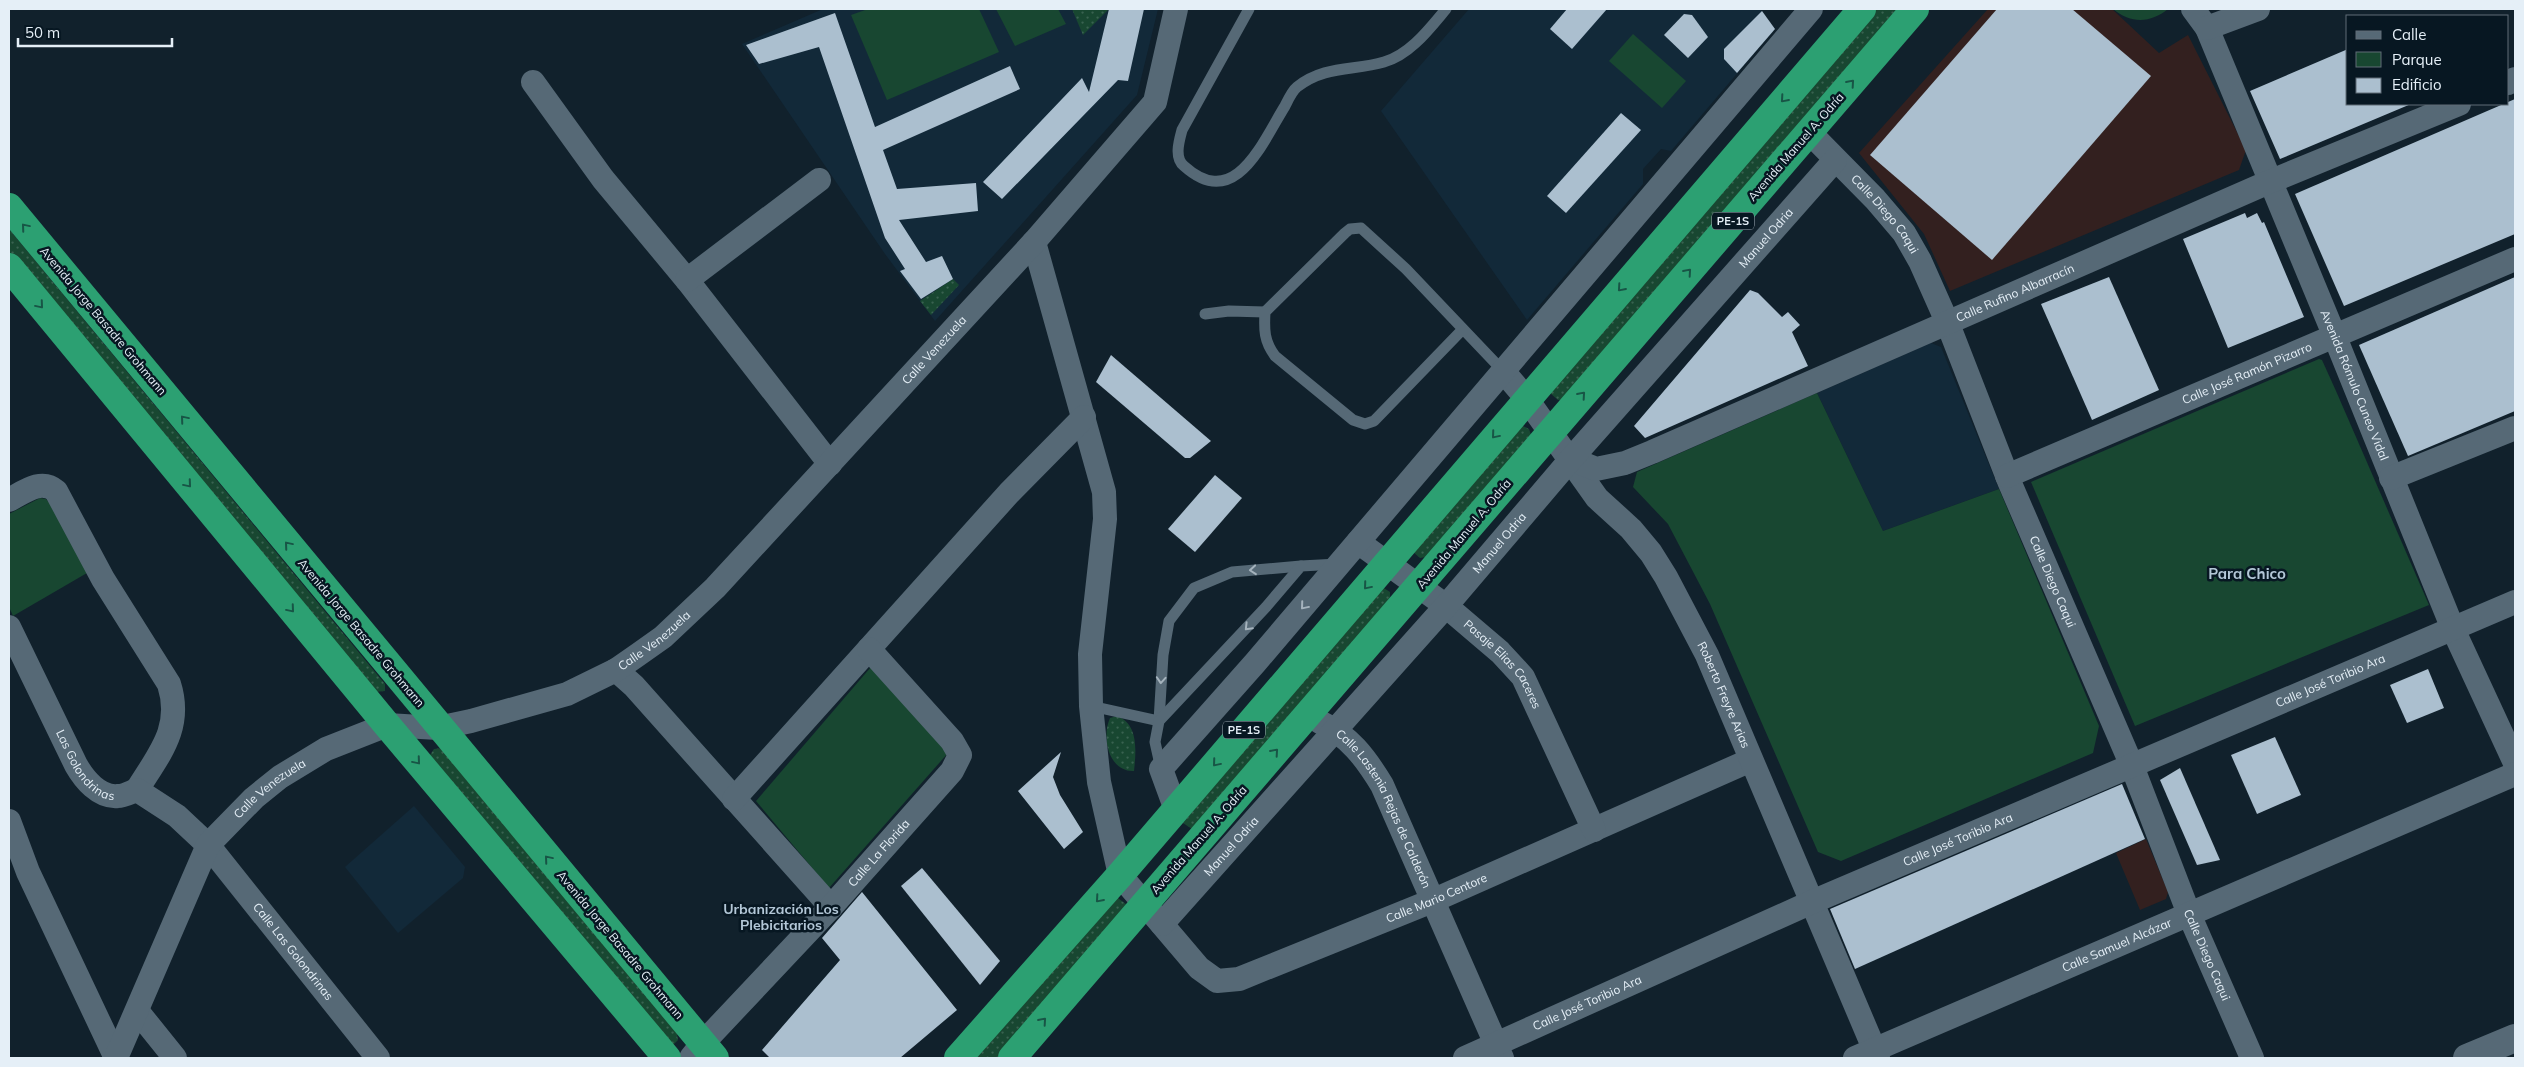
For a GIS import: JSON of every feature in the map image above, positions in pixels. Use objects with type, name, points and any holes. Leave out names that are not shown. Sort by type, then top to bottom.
[{"type":"highway","name":"PE-1S","points":[[958,1058],[1120,875],[1526,398],[1862,9]]},
{"type":"highway","name":"Avenida Manuel A. Odría","points":[[1012,1058],[1915,9]]},
{"type":"highway","name":"Avenida Jorge Basadre Grohmann","points":[[9,207],[703,1053]]},
{"type":"highway","points":[[9,267],[387,725],[667,1058]]},
{"type":"main road","points":[[2467,1058],[2515,1038]]},
{"type":"street","name":"Calle Venezuela","points":[[116,1058],[138,1012],[208,846],[248,804],[280,777],[326,749],[387,725],[438,728],[471,721],[567,694],[616,670],[663,637],[708,594],[830,464],[1034,242],[1155,102],[1176,9]]},
{"type":"street","points":[[1176,810],[1161,769],[1340,564],[1811,9]]},
{"type":"street","name":"Avenida Rómulo Cuneo Vidal","points":[[2193,9],[2207,28],[2453,629],[2515,763]]},
{"type":"street","points":[[2207,28],[2258,9]]},
{"type":"street","points":[[533,82],[603,179],[687,280],[830,464]]},
{"type":"street","name":"Calle Rufino Albarracín","points":[[1571,459],[1596,469],[1625,463],[1948,324],[2269,182],[2457,105]]},
{"type":"street","name":"Calle Diego Caqui","points":[[1809,132],[1875,199],[1904,233],[1920,262],[1948,324],[2007,476],[2132,766],[2189,914],[2252,1058]]},
{"type":"street","name":"Manuel Odria","points":[[1162,924],[1334,729],[1446,606],[1571,459],[1835,160]]},
{"type":"street","points":[[687,280],[819,180]]},
{"type":"street","points":[[1034,242],[1104,492],[1105,519],[1090,654],[1091,706],[1098,782],[1120,875]]},
{"type":"street","name":"Calle José Ramón Pizarro","points":[[2007,476],[2515,259]]},
{"type":"street","name":"Roberto Freyre Arias","points":[[1503,371],[1526,398],[1597,498],[1631,529],[1651,553],[1666,577],[1707,655],[1812,902],[1869,1056]]},
{"type":"street","points":[[734,798],[1009,493],[1084,417]]},
{"type":"street","points":[[2391,478],[2515,428]]},
{"type":"street","points":[[9,500],[40,484],[49,485],[56,491],[103,579],[168,684],[174,700],[174,717],[169,737],[137,790]]},
{"type":"street","name":"Pasaje Elias Caceres","points":[[1358,542],[1446,606],[1500,652],[1523,677],[1594,830]]},
{"type":"street","name":"Calle José Toribio Ara","points":[[1465,1058],[1499,1052],[1812,902],[2515,602]]},
{"type":"street","name":"Las Golondrinas","points":[[9,627],[86,782],[101,791],[117,796],[137,790],[177,816],[208,846]]},
{"type":"street","name":"Calle La Florida","points":[[703,1053],[952,771],[960,755],[952,741],[869,649]]},
{"type":"street","points":[[616,670],[634,686],[831,907]]},
{"type":"street","name":"Calle Lastenia Rejas de Calderón","points":[[1306,717],[1334,729],[1353,743],[1368,762],[1382,785],[1499,1052]]},
{"type":"street","name":"Calle Mario Centore","points":[[1120,875],[1199,968],[1217,981],[1239,979],[1432,901],[1751,760]]},
{"type":"street","name":"Calle Samuel Alcázar","points":[[1869,1056],[2189,914],[2515,774]]},
{"type":"street","points":[[9,821],[28,872],[116,1058]]},
{"type":"street","name":"Calle Las Golondrinas","points":[[208,846],[378,1058]]},
{"type":"street","points":[[138,1012],[175,1058]]},
{"type":"lane","points":[[1249,9],[1182,130],[1178,147],[1180,163],[1192,174],[1211,182],[1231,179],[1250,164],[1296,88],[1331,71],[1384,62],[1399,55],[1418,41],[1446,9]]},
{"type":"lane","points":[[1205,314],[1229,311],[1265,312],[1345,233],[1356,227],[1361,228],[1406,269],[1503,371]]},
{"type":"lane","points":[[1265,312],[1266,344],[1275,356],[1353,420],[1365,424],[1374,421],[1463,329]]},
{"type":"lane","points":[[1161,769],[1155,742],[1159,720],[1163,656],[1169,621],[1194,588],[1232,572],[1340,564]]},
{"type":"lane","points":[[1159,720],[1266,608],[1301,566]]},
{"type":"lane","points":[[1091,706],[1159,720]]},
{"type":"shaded area","points":[[823,9],[1158,9],[1137,95],[935,321],[885,254],[742,44]]},
{"type":"shaded area","points":[[1469,9],[1760,9],[1775,29],[1671,151],[1661,149],[1643,169],[1643,184],[1527,320],[1381,111]]},
{"type":"shaded area","points":[[1988,9],[2112,9],[2159,53],[2188,35],[2246,150],[2239,170],[1950,291],[1924,234],[1859,153]]},
{"type":"shaded area","points":[[1931,343],[1941,347],[1999,489],[1883,531],[1817,393]]},
{"type":"shaded area","points":[[414,806],[465,867],[463,878],[398,933],[345,867]]},
{"type":"shaded area","points":[[2146,839],[2168,892],[2166,899],[2140,910],[2116,853]]},
{"type":"green space","points":[[868,9],[979,9],[999,52],[887,100],[851,15]]},
{"type":"green space","points":[[996,9],[1058,9],[1066,24],[1015,46]]},
{"type":"green space","points":[[1072,9],[1109,9],[1083,35]]},
{"type":"green space","points":[[1873,9],[1901,9],[1567,399],[1558,400],[1550,393]]},
{"type":"green space","points":[[2113,9],[2168,9],[2155,17],[2141,20],[2127,17]]},
{"type":"green space","points":[[1633,34],[1686,81],[1662,108],[1609,61]]},
{"type":"green space","points":[[9,229],[385,684],[385,691],[375,692],[9,255]]},
{"type":"green space","points":[[953,279],[959,285],[931,315],[920,301]]},
{"type":"green space","points":[[2319,359],[2322,360],[2336,391],[2429,605],[2135,726],[2031,482]]},
{"type":"green space","points":[[1817,393],[1883,531],[1999,489],[2099,726],[2093,753],[1841,861],[1818,852],[1710,604],[1668,524],[1633,487],[1637,472]]},
{"type":"green space","points":[[1519,424],[1529,429],[1531,435],[1426,557],[1420,558],[1412,551]]},
{"type":"green space","points":[[40,498],[46,499],[51,505],[87,573],[13,616],[9,607],[9,514]]},
{"type":"green space","points":[[1379,585],[1390,592],[1390,598],[1195,831],[1183,823]]},
{"type":"green space","points":[[871,667],[948,753],[829,888],[756,801]]},
{"type":"green space","points":[[1117,716],[1129,725],[1133,732],[1135,747],[1134,771],[1125,770],[1118,766],[1109,752],[1106,735],[1107,726],[1110,718]]},
{"type":"green space","points":[[442,748],[676,1029],[678,1040],[672,1046],[430,755],[434,749]]},
{"type":"green space","points":[[1114,895],[1127,905],[998,1058],[976,1058]]},
{"type":"building","points":[[1109,9],[1144,9],[1128,81],[1118,80],[1002,199],[983,182],[1082,78],[1089,92]]},
{"type":"building","points":[[1567,9],[1607,9],[1572,49],[1550,29]]},
{"type":"building","points":[[1997,9],[2072,9],[2151,76],[1992,260],[1870,155]]},
{"type":"building","points":[[1762,11],[1775,29],[1737,73],[1724,59],[1724,49]]},
{"type":"building","points":[[835,13],[875,127],[1010,66],[1020,89],[883,150],[897,189],[976,183],[978,211],[899,220],[926,262],[942,256],[953,279],[921,299],[900,271],[905,269],[885,238],[819,47],[759,64],[746,45]]},
{"type":"building","points":[[1684,14],[1692,15],[1708,37],[1688,58],[1664,35]]},
{"type":"building","points":[[2346,50],[2346,105],[2409,105],[2280,159],[2250,91]]},
{"type":"building","points":[[2515,99],[2515,234],[2344,306],[2295,194],[2501,105],[2509,105],[2509,102]]},
{"type":"building","points":[[1621,113],[1641,130],[1566,213],[1547,196]]},
{"type":"building","points":[[2245,213],[2247,218],[2257,213],[2262,223],[2264,222],[2304,317],[2228,348],[2183,239]]},
{"type":"building","points":[[2109,277],[2159,390],[2092,420],[2041,304]]},
{"type":"building","points":[[2515,277],[2515,411],[2408,456],[2359,345]]},
{"type":"building","points":[[1750,290],[1758,293],[1782,317],[1788,312],[1800,325],[1792,332],[1808,366],[1645,438],[1634,426]]},
{"type":"building","points":[[1111,355],[1211,441],[1190,458],[1185,458],[1096,382]]},
{"type":"building","points":[[1215,475],[1242,498],[1195,552],[1168,529]]},
{"type":"building","points":[[2428,669],[2444,708],[2407,723],[2390,685]]},
{"type":"building","points":[[2275,737],[2301,795],[2257,814],[2231,755]]},
{"type":"building","points":[[1061,752],[1053,777],[1060,795],[1083,832],[1064,849],[1018,791]]},
{"type":"building","points":[[2180,768],[2220,860],[2197,865],[2160,780]]},
{"type":"building","points":[[2122,784],[2145,839],[1855,969],[1830,909]]},
{"type":"building","points":[[922,868],[1000,961],[980,985],[901,886]]},
{"type":"building","points":[[862,892],[957,1010],[900,1058],[770,1058],[762,1050],[840,960],[822,938]]},
{"type":"district","name":"Para Chico","points":[[2247,574]]},
{"type":"district","name":"Urbanización Los Plebicitarios","points":[[781,918]]}]
